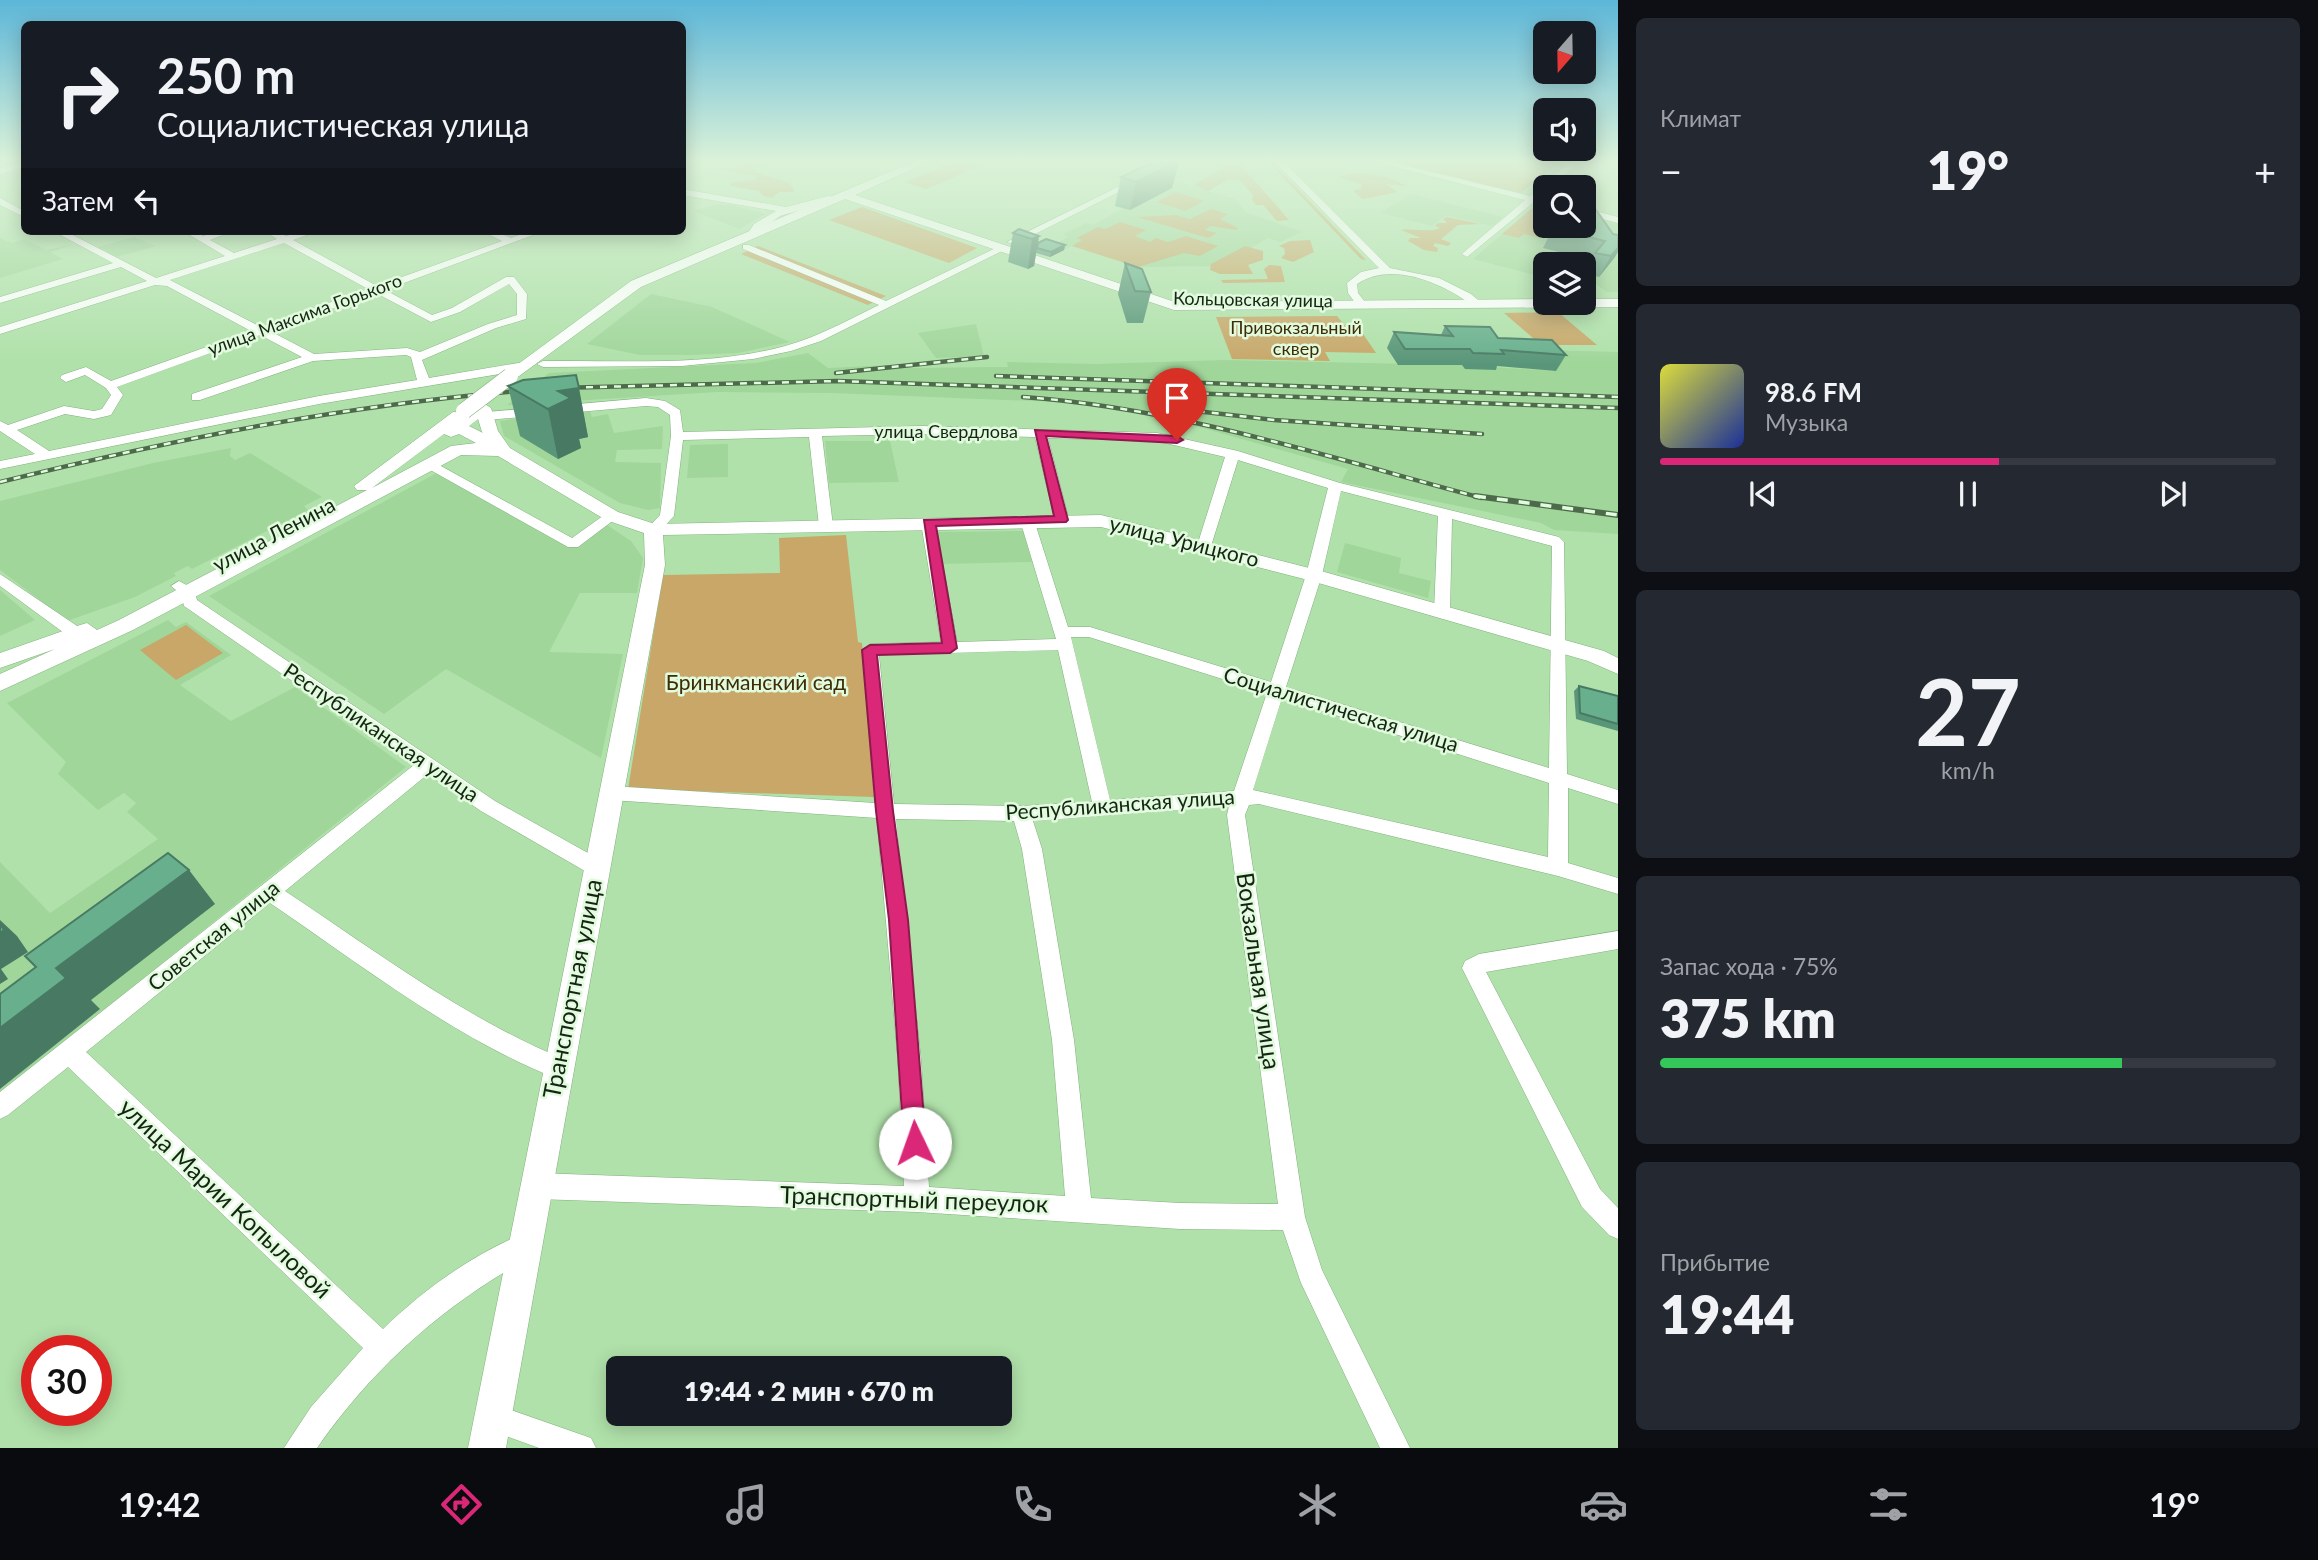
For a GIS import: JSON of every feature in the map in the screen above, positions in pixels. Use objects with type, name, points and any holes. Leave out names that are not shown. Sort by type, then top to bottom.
[{"type":"main road","points":[[526,370],[636,284],[762,230]]},
{"type":"main road","name":"улица Ленина","points":[[363,498],[510,376],[543,364],[665,277],[771,230]]},
{"type":"main road","name":"Кольцовская улица","points":[[955,230],[1178,302],[1360,304],[1618,301]]},
{"type":"main road","name":"Кольцовская улица","points":[[1596,300],[1618,301]]},
{"type":"main road","name":"Кольцовская улица","points":[[1476,303],[1533,301]]},
{"type":"main road","name":"улица Ленина","points":[[0,683],[69,653],[338,502],[457,420],[485,412],[526,370]]},
{"type":"main road","points":[[485,412],[490,432],[509,455]]},
{"type":"main road","name":"улица Урицкого","points":[[457,420],[509,455],[612,516],[653,530],[1027,520],[1101,521],[1131,526],[1314,575],[1556,644],[1618,665]]},
{"type":"main road","name":"улица Урицкого","points":[[457,450],[484,448],[509,455]]},
{"type":"main road","name":"улица Ленина","points":[[0,661],[77,634],[184,589],[457,450]]},
{"type":"main road","name":"Транспортная улица","points":[[487,1448],[655,565],[653,530]]},
{"type":"street","points":[[543,364],[722,359],[788,349],[817,339],[1038,230]]},
{"type":"street","points":[[1346,230],[1388,272]]},
{"type":"street","points":[[1467,254],[1495,230]]},
{"type":"street","points":[[66,235],[157,282],[169,283],[312,358]]},
{"type":"street","points":[[196,235],[234,257]]},
{"type":"street","points":[[203,239],[216,235]]},
{"type":"street","points":[[278,235],[431,319],[456,310],[510,279],[522,294],[522,317],[419,356],[416,358],[424,382]]},
{"type":"street","points":[[0,331],[300,235]]},
{"type":"street","points":[[497,235],[511,241]]},
{"type":"street","name":"улица Максима Горького","points":[[110,385],[528,235]]},
{"type":"street","points":[[746,247],[881,302]]},
{"type":"street","points":[[0,300],[122,264]]},
{"type":"street","points":[[1360,304],[1351,288],[1356,278],[1388,272],[1437,279],[1476,303]]},
{"type":"street","points":[[196,397],[312,358],[407,351],[419,356]]},
{"type":"street","points":[[0,465],[44,454],[424,382],[526,370]]},
{"type":"street","points":[[4,427],[64,411],[94,415],[107,412],[117,395],[110,385],[86,371],[66,378]]},
{"type":"street","points":[[485,412],[646,402],[661,404],[676,413],[677,436],[667,516],[653,530]]},
{"type":"street","points":[[4,427],[44,454]]},
{"type":"street","points":[[816,433],[827,526]]},
{"type":"street","points":[[1040,433],[1062,520]]},
{"type":"street","name":"улица Свердлова","points":[[677,436],[1040,433],[1157,437],[1233,454],[1335,486],[1549,539],[1559,545],[1560,640],[1556,644]]},
{"type":"street","points":[[1204,546],[1233,454]]},
{"type":"street","points":[[430,464],[573,544],[612,516]]},
{"type":"street","name":"Вокзальная улица","points":[[1335,486],[1314,575],[1236,815],[1292,1217],[1310,1274],[1395,1448]]},
{"type":"street","points":[[1442,612],[1445,513]]},
{"type":"street","points":[[1027,520],[1063,638],[1103,810]]},
{"type":"street","points":[[928,523],[950,648]]},
{"type":"street","points":[[0,579],[77,634]]},
{"type":"street","name":"Республиканская улица","points":[[184,589],[189,602],[427,765],[488,806],[597,868]]},
{"type":"street","name":"Социалистическая улица","points":[[884,811],[870,650],[950,648],[1063,638],[1090,632],[1618,797]]},
{"type":"street","points":[[1556,644],[1558,868]]},
{"type":"street","name":"Советская улица","points":[[0,1107],[427,765]]},
{"type":"street","name":"Республиканская улица","points":[[611,793],[884,811],[1021,814],[1225,802],[1244,797],[1275,800],[1558,868],[1618,886]]},
{"type":"street","points":[[884,811],[900,934],[914,1115],[917,1199]]},
{"type":"street","points":[[1021,814],[1032,849],[1063,1040],[1079,1208]]},
{"type":"street","points":[[269,891],[408,985],[524,1055],[558,1068]]},
{"type":"street","points":[[1618,940],[1479,964],[1473,968],[1591,1198],[1618,1226]]},
{"type":"street","name":"улица Марии Копыловой","points":[[69,1052],[381,1346]]},
{"type":"street","name":"Транспортный переулок","points":[[537,1186],[917,1199],[1180,1216],[1292,1217]]},
{"type":"street","points":[[299,1448],[330,1402],[381,1346],[468,1278],[525,1246]]},
{"type":"street","points":[[494,1418],[580,1448]]},
{"type":"shaded area","points":[[1072,230],[1295,230],[1302,232],[1280,242],[1268,238],[1221,266],[1138,267],[1072,246],[1064,250],[1051,246],[1068,237],[1063,234]]},
{"type":"shaded area","points":[[1507,230],[1533,230],[1533,238],[1596,238],[1596,230],[1618,230],[1618,292],[1607,292],[1596,284],[1596,252],[1533,252],[1533,275],[1473,259]]},
{"type":"shaded area","points":[[134,237],[156,246],[117,257],[98,247]]},
{"type":"shaded area","points":[[0,238],[12,243],[25,239],[46,250],[72,245],[50,252],[63,259],[0,278]]},
{"type":"shaded area","points":[[651,294],[712,307],[790,342],[738,353],[689,355],[640,355],[587,344]]},
{"type":"shaded area","points":[[976,324],[984,356],[936,358],[918,333]]},
{"type":"shaded area","points":[[1546,350],[1618,352],[1618,534],[1554,530],[1541,523],[1341,482],[1348,469],[1174,420],[1084,403],[832,393],[717,392],[507,405],[549,373],[756,363],[808,353],[828,368],[909,364],[913,368],[1008,367],[1007,362],[1095,364],[1223,360],[1462,365],[1555,371]]},
{"type":"shaded area","points":[[589,409],[592,417],[608,414],[614,433],[663,426],[662,449],[617,450],[615,462],[661,463],[660,508],[648,510],[620,503],[504,436],[500,421]]},
{"type":"shaded area","points":[[825,441],[890,441],[899,482],[829,483]]},
{"type":"shaded area","points":[[728,444],[728,477],[687,478],[690,445]]},
{"type":"shaded area","points":[[231,448],[230,456],[235,460],[250,453],[322,497],[304,506],[308,510],[192,569],[188,566],[174,573],[176,576],[135,597],[67,621],[0,570],[0,501],[153,463]]},
{"type":"shaded area","points":[[446,468],[573,542],[601,521],[631,541],[643,558],[637,593],[580,593],[549,652],[623,654],[601,758],[446,669],[384,714],[209,596]]},
{"type":"shaded area","points":[[1023,531],[1032,562],[943,564],[937,532]]},
{"type":"shaded area","points":[[1345,543],[1401,558],[1399,573],[1431,581],[1428,598],[1337,572]]},
{"type":"shaded area","points":[[0,590],[35,620],[0,636]]},
{"type":"shaded area","points":[[168,620],[176,627],[186,622],[231,655],[180,685],[231,721],[295,687],[406,767],[0,1094],[0,862],[50,913],[158,839],[127,812],[136,803],[124,793],[98,810],[58,774],[66,762],[7,703]]},
{"type":"green space","points":[[856,230],[925,230],[977,248],[949,263]]},
{"type":"green space","points":[[1093,230],[1145,230],[1135,236],[1150,242],[1156,238],[1168,242],[1186,236],[1218,246],[1200,256],[1184,253],[1138,267],[1072,246],[1082,240],[1077,238]]},
{"type":"green space","points":[[1180,230],[1206,230],[1217,233],[1208,238]]},
{"type":"green space","points":[[1333,230],[1337,230],[1366,260],[1361,259]]},
{"type":"green space","points":[[1401,230],[1452,230],[1441,239],[1451,243],[1448,246],[1435,243],[1433,246],[1438,248],[1437,252],[1424,250],[1408,241],[1410,238],[1421,238]]},
{"type":"green space","points":[[1507,230],[1533,230],[1533,236],[1524,234],[1519,238],[1502,234]]},
{"type":"green space","points":[[1310,240],[1314,252],[1293,262],[1281,258],[1285,254],[1284,248],[1279,246],[1290,241]]},
{"type":"green space","points":[[758,246],[886,296],[868,305],[741,254]]},
{"type":"green space","points":[[1245,246],[1263,251],[1263,260],[1248,265],[1253,274],[1220,274],[1210,270],[1211,264]]},
{"type":"green space","points":[[1269,265],[1281,266],[1285,282],[1223,283],[1221,280],[1268,279],[1264,269]]},
{"type":"green space","points":[[1504,313],[1562,315],[1597,345],[1541,345]]},
{"type":"green space","name":"Привокзальный сквер","points":[[1337,316],[1346,327],[1359,328],[1376,353],[1325,352],[1330,361],[1232,359],[1216,317]]},
{"type":"green space","name":"Бринкманский сад","points":[[846,535],[858,642],[862,643],[874,797],[628,789],[663,575],[780,573],[779,538]]},
{"type":"green space","points":[[186,625],[223,653],[176,680],[140,650]]},
{"type":"building","points":[[1021,230],[1039,236],[1032,239],[1013,233]]},
{"type":"building","points":[[1596,230],[1610,230],[1618,235],[1618,248],[1611,256],[1596,252],[1605,241],[1593,238],[1596,238]]},
{"type":"building","points":[[1046,239],[1065,245],[1051,252],[1037,248],[1038,243]]},
{"type":"building","points":[[1125,263],[1142,269],[1151,292],[1135,291]]},
{"type":"building","points":[[1445,326],[1490,327],[1498,338],[1552,340],[1566,355],[1501,350],[1504,354],[1473,353],[1470,349],[1405,349],[1394,332],[1453,336]]},
{"type":"building","points":[[576,375],[579,388],[558,391],[571,398],[548,409],[508,386],[523,380]]},
{"type":"building","points":[[1579,686],[1618,696],[1618,724],[1580,713]]},
{"type":"building","points":[[168,853],[189,870],[56,968],[66,978],[0,1028],[0,994],[36,967],[25,956]]},
{"type":"railway","points":[[836,373],[987,357]]},
{"type":"railway","points":[[996,376],[1618,397]]},
{"type":"railway","points":[[558,388],[838,381],[1618,408]]},
{"type":"railway","points":[[0,482],[131,451],[263,425],[396,404],[530,390]]},
{"type":"railway","points":[[1023,397],[1081,403],[1197,423],[1312,451],[1482,498]]},
{"type":"railway","points":[[1170,408],[1274,420],[1482,434]]},
{"type":"railway","points":[[1475,496],[1618,515]]},
{"type":"route","points":[[915,1143],[899,920],[884,811],[870,650],[950,648],[928,523],[1062,520],[1040,433],[1177,440]]}]
